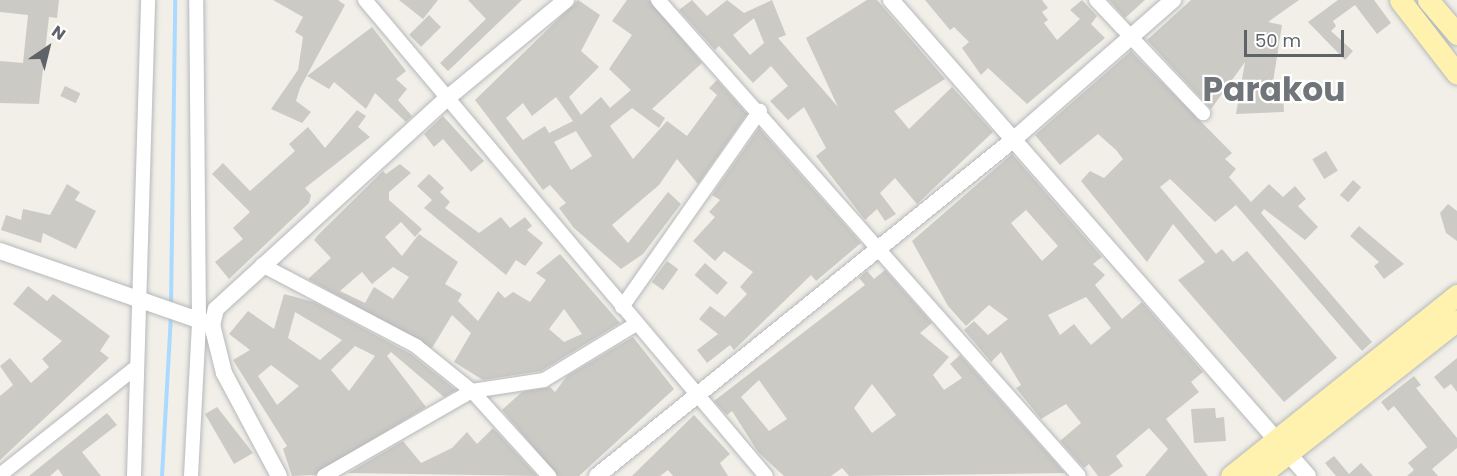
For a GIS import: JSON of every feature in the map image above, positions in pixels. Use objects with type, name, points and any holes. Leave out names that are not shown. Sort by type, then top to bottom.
[{"type":"main road","points":[[1400,0],[1457,74]]},
{"type":"main road","points":[[1428,0],[1457,34]]},
{"type":"main road","points":[[1259,476],[1282,447],[1457,295]]},
{"type":"main road","points":[[1231,476],[1282,447],[1457,321]]},
{"type":"street","points":[[134,476],[135,368],[141,302],[148,0]]},
{"type":"street","points":[[191,476],[198,320],[196,0]]},
{"type":"street","points":[[365,0],[445,100],[766,476]]},
{"type":"street","points":[[198,320],[220,304],[445,100],[566,0]]},
{"type":"street","points":[[658,0],[760,111],[1079,476]]},
{"type":"street","points":[[891,0],[1308,476]]},
{"type":"street","points":[[1096,0],[1203,113]]},
{"type":"street","points":[[597,476],[878,245],[1013,140],[1173,0]]},
{"type":"street","points":[[622,307],[760,111]]},
{"type":"street","points":[[0,251],[198,320],[279,476]]},
{"type":"street","points":[[262,265],[416,346],[472,391],[549,476]]},
{"type":"street","points":[[324,476],[472,391],[544,380],[636,324]]},
{"type":"street","points":[[0,475],[135,368]]},
{"type":"building","points":[[0,0],[59,0],[57,18],[49,17],[39,104],[0,103],[0,61],[23,63],[28,15],[0,12]]},
{"type":"building","points":[[273,0],[338,0],[345,5],[300,88],[296,101],[311,112],[302,123],[271,109],[298,70],[303,37],[295,32],[303,17]]},
{"type":"building","points":[[399,0],[438,0],[423,19]]},
{"type":"building","points":[[468,0],[522,0],[448,71],[440,63],[486,19]]},
{"type":"building","points":[[578,0],[600,15],[581,51],[599,67],[569,97],[581,115],[601,97],[610,108],[631,90],[609,69],[632,35],[612,21],[627,0],[649,0],[702,63],[652,109],[665,118],[659,128],[632,108],[610,126],[633,159],[667,121],[687,136],[717,95],[709,88],[717,80],[747,114],[698,184],[677,159],[659,185],[612,225],[628,243],[668,192],[681,204],[643,254],[621,269],[574,228],[559,208],[566,203],[550,185],[543,190],[475,100]],"holes":[[[556,97],[573,121],[549,133],[545,126],[523,140],[506,118],[523,103],[532,116]],[[576,131],[592,156],[571,170],[554,142]]]},
{"type":"building","points":[[692,0],[707,16],[727,0],[744,13],[772,0],[786,35],[778,38],[838,107],[806,38],[867,0],[877,0],[945,79],[894,111],[909,129],[952,87],[993,132],[917,204],[895,178],[880,193],[896,214],[885,221],[877,209],[865,220],[816,156],[826,148],[804,107],[788,120],[770,101],[788,86],[771,66],[753,83],[719,46],[715,50],[679,10]],"holes":[[[754,18],[764,43],[750,55],[733,35]]]},
{"type":"building","points":[[925,0],[1042,0],[1048,8],[1042,12],[1048,20],[1044,23],[1057,40],[1080,19],[1070,10],[1082,0],[1097,16],[1091,24],[1105,38],[1027,104],[988,68],[981,75],[962,48],[969,42],[954,27],[950,30]]},
{"type":"building","points":[[1109,0],[1145,0],[1125,18]]},
{"type":"building","points":[[1191,0],[1299,0],[1268,22],[1282,25],[1271,95],[1283,95],[1284,112],[1236,114],[1245,62],[1211,109],[1147,40]]},
{"type":"building","points":[[1338,0],[1374,0],[1391,23],[1377,34],[1355,5],[1333,21],[1336,26],[1331,31],[1353,51],[1345,60],[1308,22]]},
{"type":"building","points":[[429,15],[441,27],[421,47],[409,35]]},
{"type":"building","points":[[372,27],[406,71],[396,79],[407,89],[398,100],[412,116],[406,122],[375,93],[366,109],[334,82],[329,89],[307,76]]},
{"type":"building","points":[[1131,51],[1232,153],[1225,159],[1236,169],[1229,177],[1251,202],[1269,184],[1283,197],[1295,186],[1306,199],[1298,206],[1318,227],[1305,240],[1264,209],[1261,213],[1372,342],[1362,351],[1236,205],[1215,222],[1170,179],[1160,187],[1216,254],[1222,249],[1233,262],[1247,251],[1337,358],[1284,402],[1178,280],[1205,262],[1173,224],[1147,262],[1081,181],[1090,171],[1104,178],[1123,159],[1116,150],[1098,134],[1060,165],[1035,135]]},
{"type":"building","points":[[65,86],[80,93],[76,103],[60,96]]},
{"type":"building","points":[[357,110],[366,116],[358,127],[370,137],[305,188],[311,195],[309,203],[229,279],[215,262],[243,239],[233,228],[250,212],[212,174],[223,163],[250,191],[295,151],[289,144],[308,127],[325,148]]},
{"type":"building","points":[[443,116],[484,161],[471,172],[443,139],[434,147],[424,134]]},
{"type":"building","points":[[759,128],[861,243],[816,281],[811,275],[734,350],[730,345],[707,363],[697,350],[718,334],[699,319],[710,306],[725,317],[747,294],[740,287],[753,272],[724,251],[715,261],[693,241],[715,217],[709,212],[720,200],[712,195]]},
{"type":"building","points":[[1326,151],[1338,171],[1324,179],[1312,159]]},
{"type":"building","points":[[1012,154],[1102,257],[1093,264],[1105,275],[1095,285],[1122,319],[1142,302],[1203,372],[1191,382],[1199,392],[1166,419],[1208,476],[1145,476],[1168,449],[1149,428],[1116,456],[1123,466],[1109,476],[1098,476],[1089,464],[1084,468],[1060,441],[1081,423],[1066,404],[1041,419],[1016,388],[1021,385],[1001,352],[991,362],[964,330],[974,321],[988,335],[1008,319],[989,305],[966,326],[948,306],[912,241]],"holes":[[[1026,210],[1058,246],[1042,261],[1011,223]],[[1086,297],[1111,328],[1091,345],[1074,324],[1060,335],[1048,315]]]},
{"type":"building","points":[[400,164],[411,173],[389,192],[389,200],[422,229],[415,237],[401,222],[385,237],[402,256],[419,234],[458,262],[445,284],[462,294],[458,301],[478,321],[498,291],[505,298],[513,292],[530,302],[546,280],[536,273],[560,254],[620,323],[541,371],[483,380],[454,362],[471,333],[452,315],[432,348],[308,279],[331,258],[314,240],[383,171],[386,174]],"holes":[[[393,267],[409,277],[393,299],[374,287],[365,303],[340,291],[362,272],[372,284]],[[564,309],[582,334],[564,342],[549,329]]]},
{"type":"building","points":[[429,174],[444,188],[440,192],[450,202],[445,208],[479,233],[501,217],[510,228],[525,217],[532,226],[527,230],[543,243],[525,266],[516,260],[506,275],[424,208],[432,200],[417,186]]},
{"type":"building","points":[[1353,180],[1361,187],[1348,202],[1340,195]]},
{"type":"building","points":[[67,184],[80,192],[75,200],[96,211],[76,249],[43,233],[41,243],[1,230],[6,215],[21,220],[23,209],[50,215]]},
{"type":"building","points":[[1448,204],[1457,211],[1457,241],[1446,233],[1440,213]]},
{"type":"building","points":[[1359,226],[1404,264],[1384,279],[1374,266],[1379,262],[1350,236]]},
{"type":"building","points":[[667,261],[678,269],[663,290],[652,282]]},
{"type":"building","points":[[705,263],[728,283],[717,295],[695,275]]},
{"type":"building","points":[[885,270],[932,323],[920,333],[949,357],[933,375],[944,390],[962,378],[950,364],[960,355],[1065,473],[849,476],[842,468],[831,476],[784,476],[758,452],[732,411],[727,415],[714,401],[865,285],[859,278],[867,271],[874,279]],"holes":[[[759,380],[787,419],[769,431],[741,397]],[[872,384],[896,415],[872,433],[854,408]]]},
{"type":"building","points":[[28,286],[47,301],[53,294],[110,336],[100,351],[109,358],[0,460],[0,396],[13,385],[0,366],[10,358],[31,383],[49,367],[42,359],[62,341],[13,304]]},
{"type":"building","points":[[284,294],[314,302],[411,354],[456,390],[444,397],[391,352],[387,356],[426,407],[315,475],[292,476],[283,449],[287,446],[233,360],[250,350],[229,334],[248,311],[274,329]],"holes":[[[295,312],[342,340],[320,360],[288,338]],[[355,346],[375,356],[349,391],[331,370]],[[271,365],[299,386],[277,405],[258,376]]]},
{"type":"building","points":[[633,337],[674,389],[579,476],[558,476],[502,410],[522,392],[550,387],[555,392],[567,376]]},
{"type":"building","points":[[1457,358],[1457,392],[1451,384],[1444,389],[1434,377]]},
{"type":"building","points":[[1414,376],[1421,385],[1416,388],[1457,438],[1457,448],[1432,469],[1438,476],[1407,476],[1414,470],[1408,463],[1427,447],[1394,406],[1388,411],[1381,402]]},
{"type":"building","points":[[217,407],[253,453],[234,464],[205,414]]},
{"type":"building","points":[[1215,408],[1216,418],[1224,417],[1226,441],[1194,443],[1191,409]]},
{"type":"building","points":[[107,413],[117,425],[82,452],[101,476],[63,476],[58,469],[50,476],[29,476]]},
{"type":"building","points":[[694,415],[730,454],[720,463],[728,476],[673,476],[668,470],[660,476],[632,476]]},
{"type":"building","points":[[493,428],[537,476],[348,473],[403,441],[421,463],[452,448],[467,432],[477,444]]},
{"type":"building","points":[[1334,456],[1349,474],[1361,463],[1373,476],[1336,476],[1325,463]]},
{"type":"waterway","points":[[171,305],[175,0]]},
{"type":"waterway","points":[[162,476],[171,316]]},
{"type":"district","name":"Parakou","points":[[1274,90]]}]
